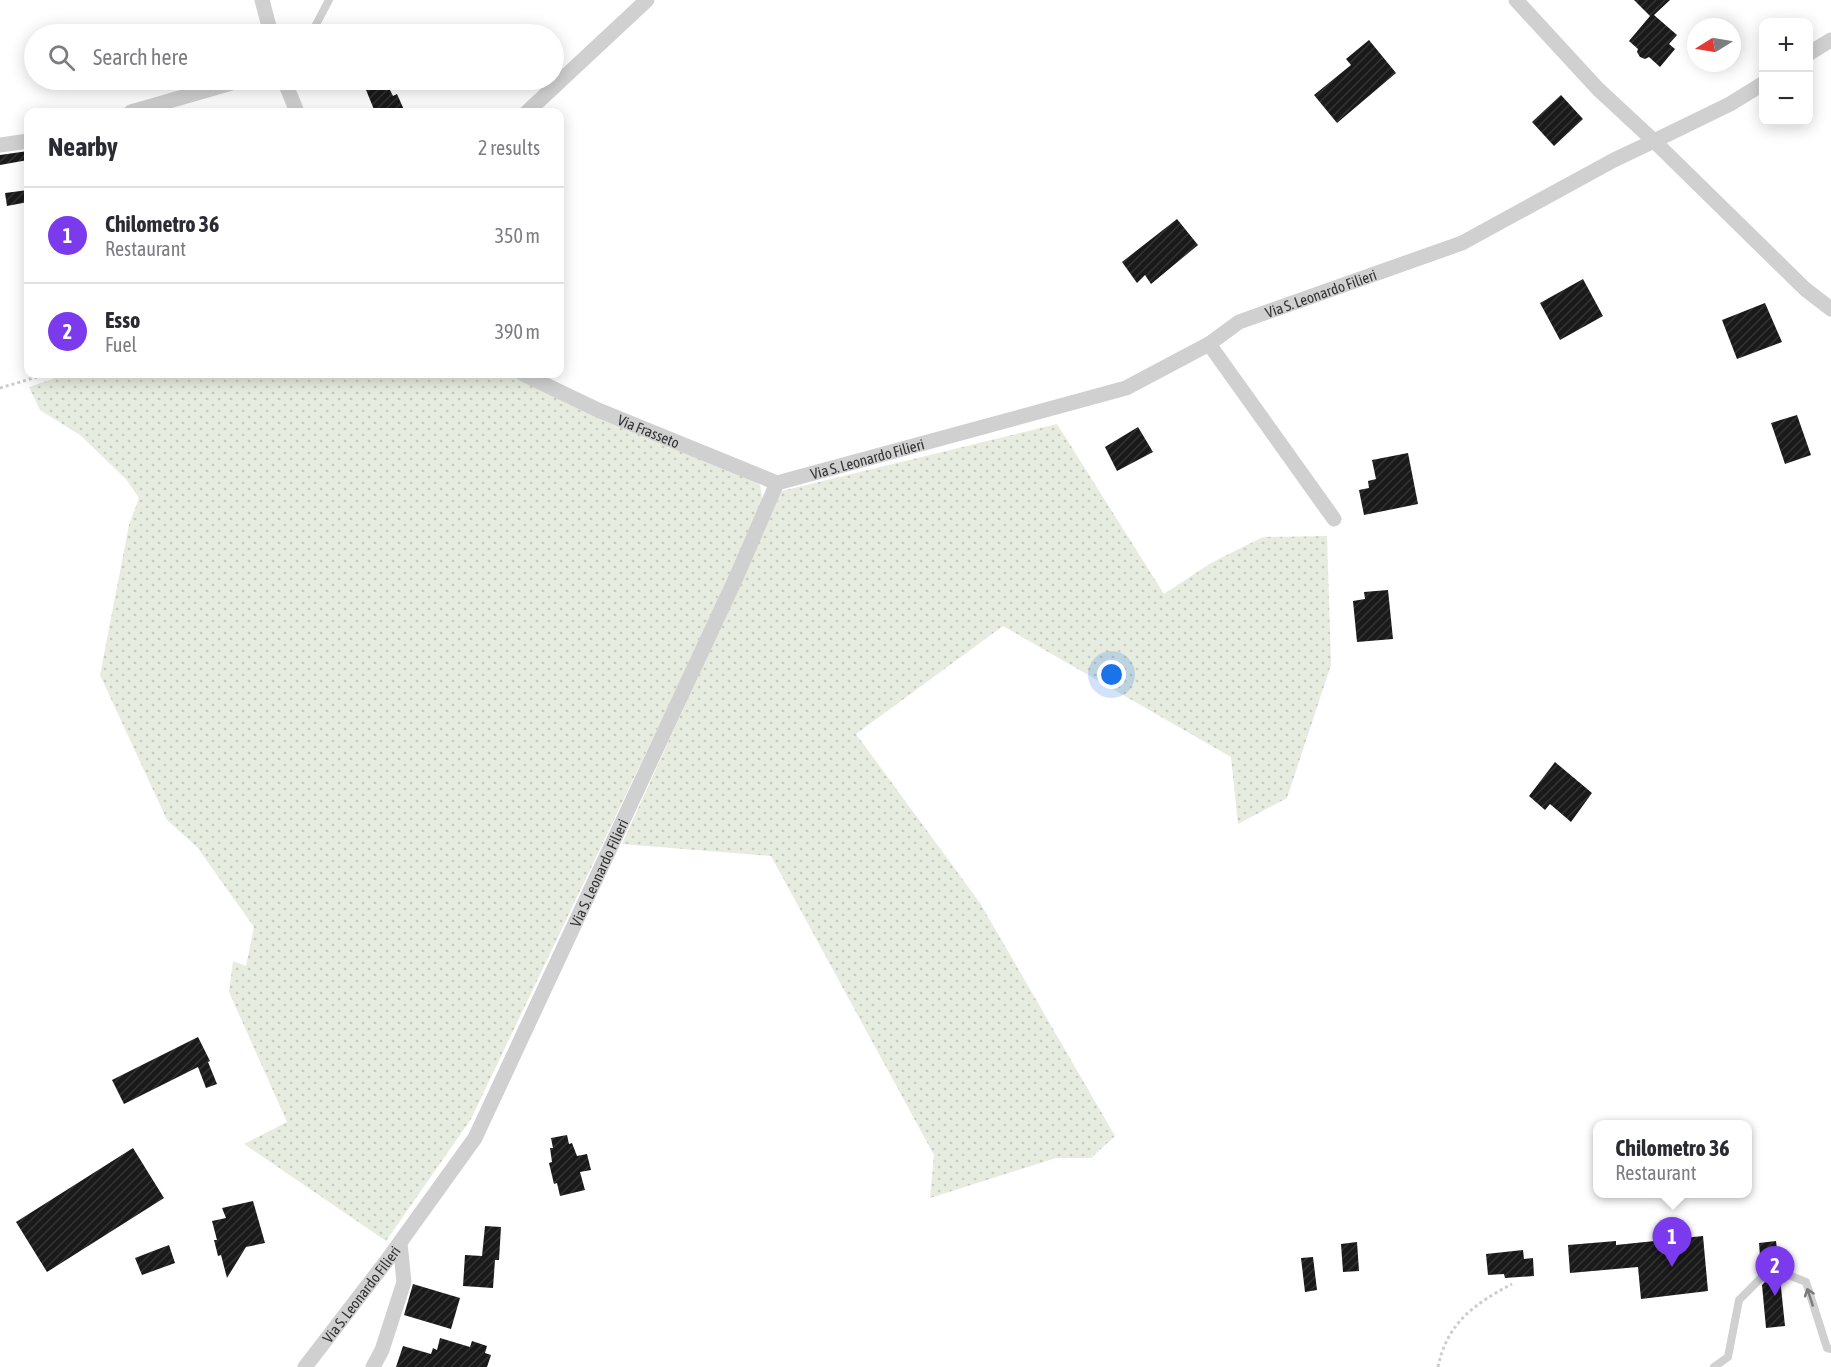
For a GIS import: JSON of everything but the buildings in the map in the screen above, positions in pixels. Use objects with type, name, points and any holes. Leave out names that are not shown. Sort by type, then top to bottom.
[{"type":"street","points":[[262,0],[268,24]]},
{"type":"street","points":[[564,77],[647,0]]},
{"type":"street","points":[[1516,0],[1598,89],[1805,289],[1831,309]]},
{"type":"street","points":[[1813,51],[1831,40]]},
{"type":"street","name":"Via S. Leonardo Filieri","points":[[305,1367],[400,1243],[475,1138],[730,590],[777,483],[1126,388],[1209,344],[1239,322],[1462,243],[1614,160],[1730,104],[1759,86]]},
{"type":"street","points":[[145,108],[207,90]]},
{"type":"street","points":[[289,90],[296,108]]},
{"type":"street","points":[[531,108],[551,90]]},
{"type":"street","points":[[0,145],[24,142]]},
{"type":"street","points":[[1209,344],[1334,519]]},
{"type":"street","name":"Via Frasseto","points":[[531,378],[598,410],[777,483]]},
{"type":"street","points":[[373,1367],[382,1350],[404,1282],[400,1243]]},
{"type":"lane","points":[[316,24],[329,0]]},
{"type":"lane","points":[[1714,1367],[1728,1357],[1739,1300],[1771,1268],[1806,1282],[1827,1348],[1831,1349]]},
{"type":"path","points":[[0,388],[34,378]]},
{"type":"path","points":[[1438,1367],[1444,1345],[1454,1328],[1469,1311],[1486,1298],[1512,1284]]},
{"type":"shaded area","points":[[55,378],[518,378],[583,409],[746,475],[760,485],[763,503],[471,1119],[386,1241],[244,1144],[287,1122],[229,992],[233,961],[246,966],[254,927],[197,847],[167,820],[100,675],[129,525],[139,498],[126,479],[80,435],[40,410],[29,387]]},
{"type":"shaded area","points":[[1057,424],[1164,594],[1211,563],[1263,537],[1327,536],[1331,665],[1287,798],[1238,824],[1231,757],[1003,626],[856,734],[980,903],[1115,1136],[1091,1158],[1056,1158],[930,1198],[934,1155],[771,856],[622,844],[782,491]]},
{"type":"place","name":"Chilometro 36","points":[[1672,1267]]},
{"type":"place","name":"Esso","points":[[1775,1296]]}]
